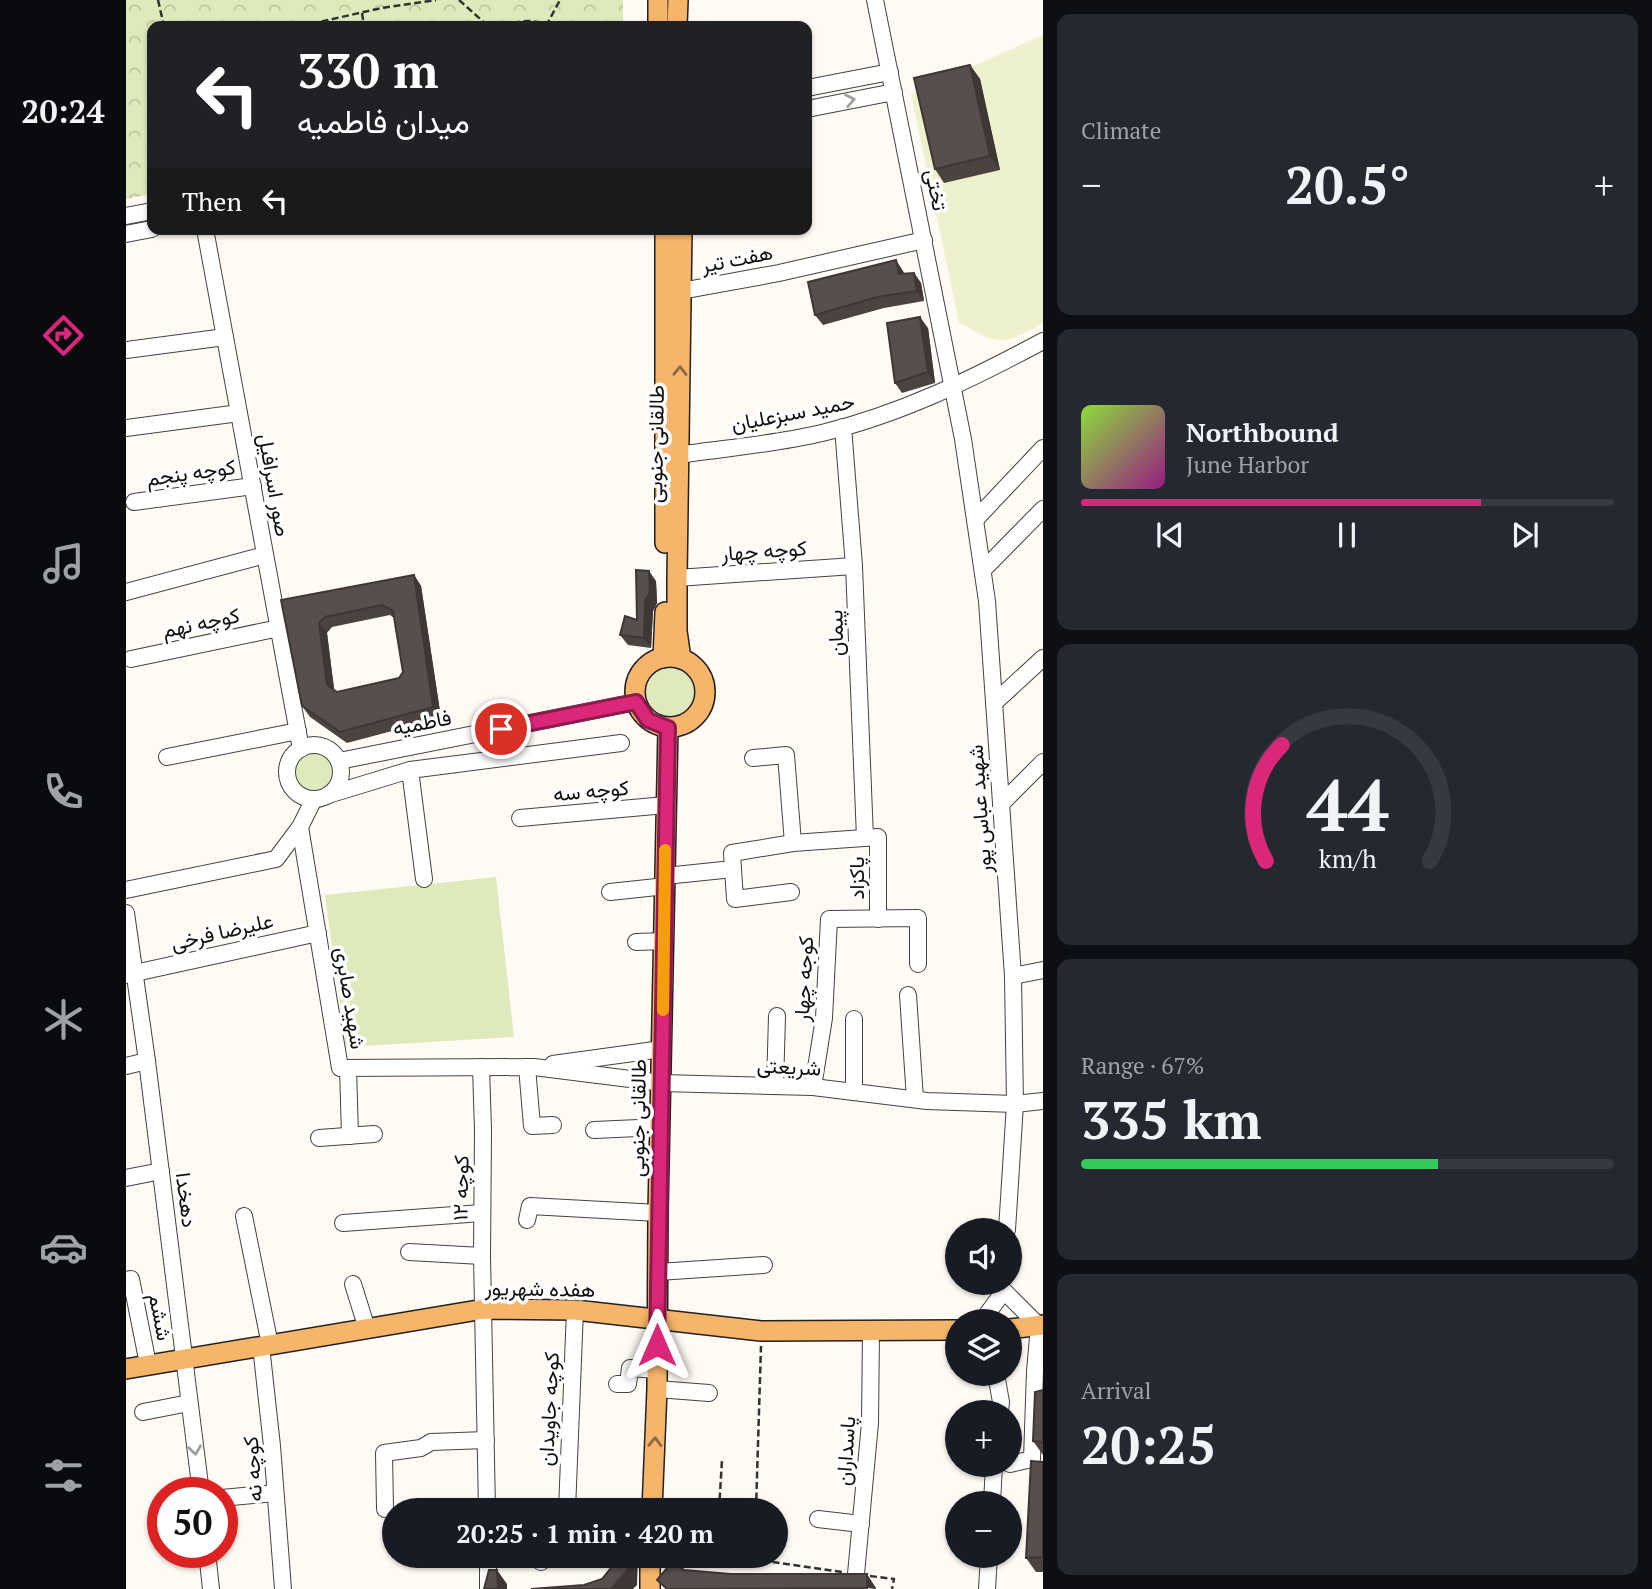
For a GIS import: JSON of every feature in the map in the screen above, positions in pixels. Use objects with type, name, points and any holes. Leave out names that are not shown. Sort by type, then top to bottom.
[{"type":"main road","points":[[658,21],[659,0]]},
{"type":"main road","points":[[677,21],[678,0]]},
{"type":"main road","name":"طالقانی جنوبی","points":[[665,235],[672,658]]},
{"type":"main road","name":"طالقانی جنوبی","points":[[672,658],[677,631],[682,235]]},
{"type":"main road","points":[[672,658],[699,672],[704,682],[705,694],[703,705],[689,722],[668,728],[648,720],[636,702],[634,690],[643,669],[652,662],[672,658]]},
{"type":"main road","name":"طالقانی جنوبی","points":[[652,1498],[657,1380],[668,728]]},
{"type":"main road","name":"هفده شهریور","points":[[126,1369],[484,1309],[575,1310],[761,1331],[945,1331]]},
{"type":"main road","points":[[1022,1328],[1041,1326]]},
{"type":"main road","points":[[650,1568],[650,1589]]},
{"type":"street","name":"تختی","points":[[875,0],[952,388]]},
{"type":"street","points":[[812,87],[890,72]]},
{"type":"street","points":[[812,108],[894,92]]},
{"type":"street","points":[[126,216],[147,212]]},
{"type":"street","points":[[126,234],[147,230]]},
{"type":"street","name":"صور اسرافیل","points":[[206,235],[301,748]]},
{"type":"street","name":"هفت تیر","points":[[681,291],[779,273],[924,240]]},
{"type":"street","points":[[126,350],[225,337]]},
{"type":"street","name":"حمید سبزعلیان","points":[[679,455],[843,428],[905,408],[952,388],[1043,341]]},
{"type":"street","name":"شهید عباس پور","points":[[952,388],[963,439],[987,601],[1013,976],[1015,1104],[1008,1218]]},
{"type":"street","points":[[126,428],[239,413]]},
{"type":"street","name":"پیمان","points":[[843,428],[871,837]]},
{"type":"street","points":[[975,520],[1043,448]]},
{"type":"street","name":"کوچه پنجم","points":[[134,502],[253,486]]},
{"type":"street","points":[[983,570],[1043,509]]},
{"type":"street","points":[[126,592],[265,555]]},
{"type":"street","name":"کوچه چهار","points":[[677,578],[854,565]]},
{"type":"street","name":"کوچه نهم","points":[[131,659],[279,628]]},
{"type":"street","points":[[994,703],[1043,658]]},
{"type":"street","name":"فاطمیه","points":[[339,761],[636,702]]},
{"type":"street","points":[[167,757],[298,731]]},
{"type":"street","name":"فاطمیه","points":[[321,797],[410,770],[621,743]]},
{"type":"street","points":[[126,890],[276,859],[321,797],[339,784],[339,761],[327,748],[301,748],[290,761],[288,779],[298,793],[321,797]]},
{"type":"street","points":[[753,758],[786,755],[793,843]]},
{"type":"street","points":[[1001,804],[1043,762]]},
{"type":"street","points":[[410,770],[424,879]]},
{"type":"street","name":"کوچه سه","points":[[520,818],[666,805]]},
{"type":"street","name":"شهید صابری","points":[[300,827],[340,1068],[530,1067]]},
{"type":"street","points":[[791,892],[735,899],[732,853],[793,843],[871,837]]},
{"type":"street","name":"پاکزاد","points":[[871,837],[878,919]]},
{"type":"street","points":[[610,892],[733,869]]},
{"type":"street","name":"دهخدا","points":[[126,913],[130,974],[147,1061],[199,1477]]},
{"type":"street","name":"کوجه چهار","points":[[813,1087],[824,1018],[829,919],[918,918],[918,964]]},
{"type":"street","name":"علیرضا فرخی","points":[[130,974],[318,933]]},
{"type":"street","points":[[636,942],[665,941]]},
{"type":"street","points":[[1013,976],[1043,970]]},
{"type":"street","points":[[908,995],[915,1099]]},
{"type":"street","points":[[775,1086],[777,1016]]},
{"type":"street","points":[[854,1019],[854,1092]]},
{"type":"street","points":[[553,1125],[532,1126],[530,1067],[662,1049]]},
{"type":"street","points":[[126,1066],[147,1061]]},
{"type":"street","name":"کوچه ۱۲","points":[[481,1066],[487,1498]]},
{"type":"street","name":"شریعتی","points":[[530,1067],[662,1083],[813,1087],[915,1099],[1015,1104],[1043,1101]]},
{"type":"street","points":[[348,1068],[350,1136]]},
{"type":"street","points":[[594,1130],[661,1127]]},
{"type":"street","points":[[319,1138],[374,1133]]},
{"type":"street","points":[[126,1178],[161,1171]]},
{"type":"street","points":[[527,1220],[530,1206],[658,1213]]},
{"type":"street","points":[[342,1223],[482,1213]]},
{"type":"street","name":"کوچه نه","points":[[244,1216],[265,1345],[283,1589]]},
{"type":"street","points":[[409,1252],[482,1256]]},
{"type":"street","points":[[658,1272],[764,1265]]},
{"type":"street","name":"ششم","points":[[129,1279],[148,1364]]},
{"type":"street","points":[[353,1284],[367,1329]]},
{"type":"street","points":[[1012,1295],[1041,1326],[1035,1371],[1032,1459],[1022,1461]]},
{"type":"street","name":"کوچه جاویدان","points":[[567,1498],[575,1310]]},
{"type":"street","name":"پاسداران","points":[[856,1574],[870,1423],[872,1331]]},
{"type":"street","points":[[617,1384],[628,1384],[630,1368],[657,1380],[709,1393]]},
{"type":"street","points":[[143,1412],[189,1403]]},
{"type":"street","points":[[385,1498],[384,1453],[421,1448],[431,1442],[486,1440]]},
{"type":"street","points":[[238,1496],[275,1493]]},
{"type":"street","points":[[818,1519],[861,1524]]},
{"type":"street","points":[[209,1568],[211,1589]]},
{"type":"street","points":[[488,1568],[488,1589]]},
{"type":"street","points":[[986,1589],[988,1568]]},
{"type":"path","points":[[158,0],[163,21]]},
{"type":"path","points":[[324,21],[436,0]]},
{"type":"path","points":[[459,0],[482,21]]},
{"type":"path","points":[[549,21],[560,0]]},
{"type":"path","points":[[362,13],[363,21]]},
{"type":"path","points":[[756,1498],[761,1331]]},
{"type":"path","points":[[720,1498],[722,1460]]},
{"type":"path","points":[[788,1563],[894,1580],[892,1589]]},
{"type":"green space","points":[[126,0],[623,0],[623,21],[147,21],[147,195],[126,199]]},
{"type":"green space","points":[[1043,35],[1043,323],[1019,336],[993,339],[959,322],[911,94]]},
{"type":"green space","points":[[670,667],[689,675],[697,694],[689,713],[670,721],[651,713],[643,694],[651,675]]},
{"type":"green space","points":[[314,753],[328,758],[333,772],[328,786],[314,791],[300,786],[295,772],[300,758]]},
{"type":"green space","points":[[496,877],[514,1037],[346,1047],[325,895]]},
{"type":"building","points":[[970,65],[990,156],[935,169],[914,78]]},
{"type":"building","points":[[896,260],[899,274],[914,273],[917,291],[877,297],[815,315],[808,282]]},
{"type":"building","points":[[920,317],[928,372],[895,383],[887,323]]},
{"type":"building","points":[[636,570],[649,571],[650,592],[645,601],[644,638],[620,635],[625,616],[637,620]]},
{"type":"building","points":[[414,575],[433,707],[340,732],[302,706],[281,600]],"holes":[[[382,605],[393,611],[403,672],[399,678],[337,692],[327,685],[319,623],[325,617]]]},
{"type":"building","points":[[1043,1390],[1043,1442],[1033,1441],[1035,1392]]},
{"type":"building","points":[[1031,1461],[1043,1462],[1043,1557],[1026,1558]]},
{"type":"building","points":[[627,1568],[611,1589],[531,1589],[584,1585],[602,1579],[610,1569]]},
{"type":"building","points":[[667,1568],[731,1574],[867,1574],[867,1588],[667,1589],[657,1580]]},
{"type":"building","points":[[489,1570],[497,1570],[498,1589],[484,1589]]},
{"type":"slow traffic","points":[[663,1010],[665,850]]},
{"type":"route","points":[[501,729],[636,702],[640,712],[648,720],[657,726],[668,728],[657,1345]]}]
